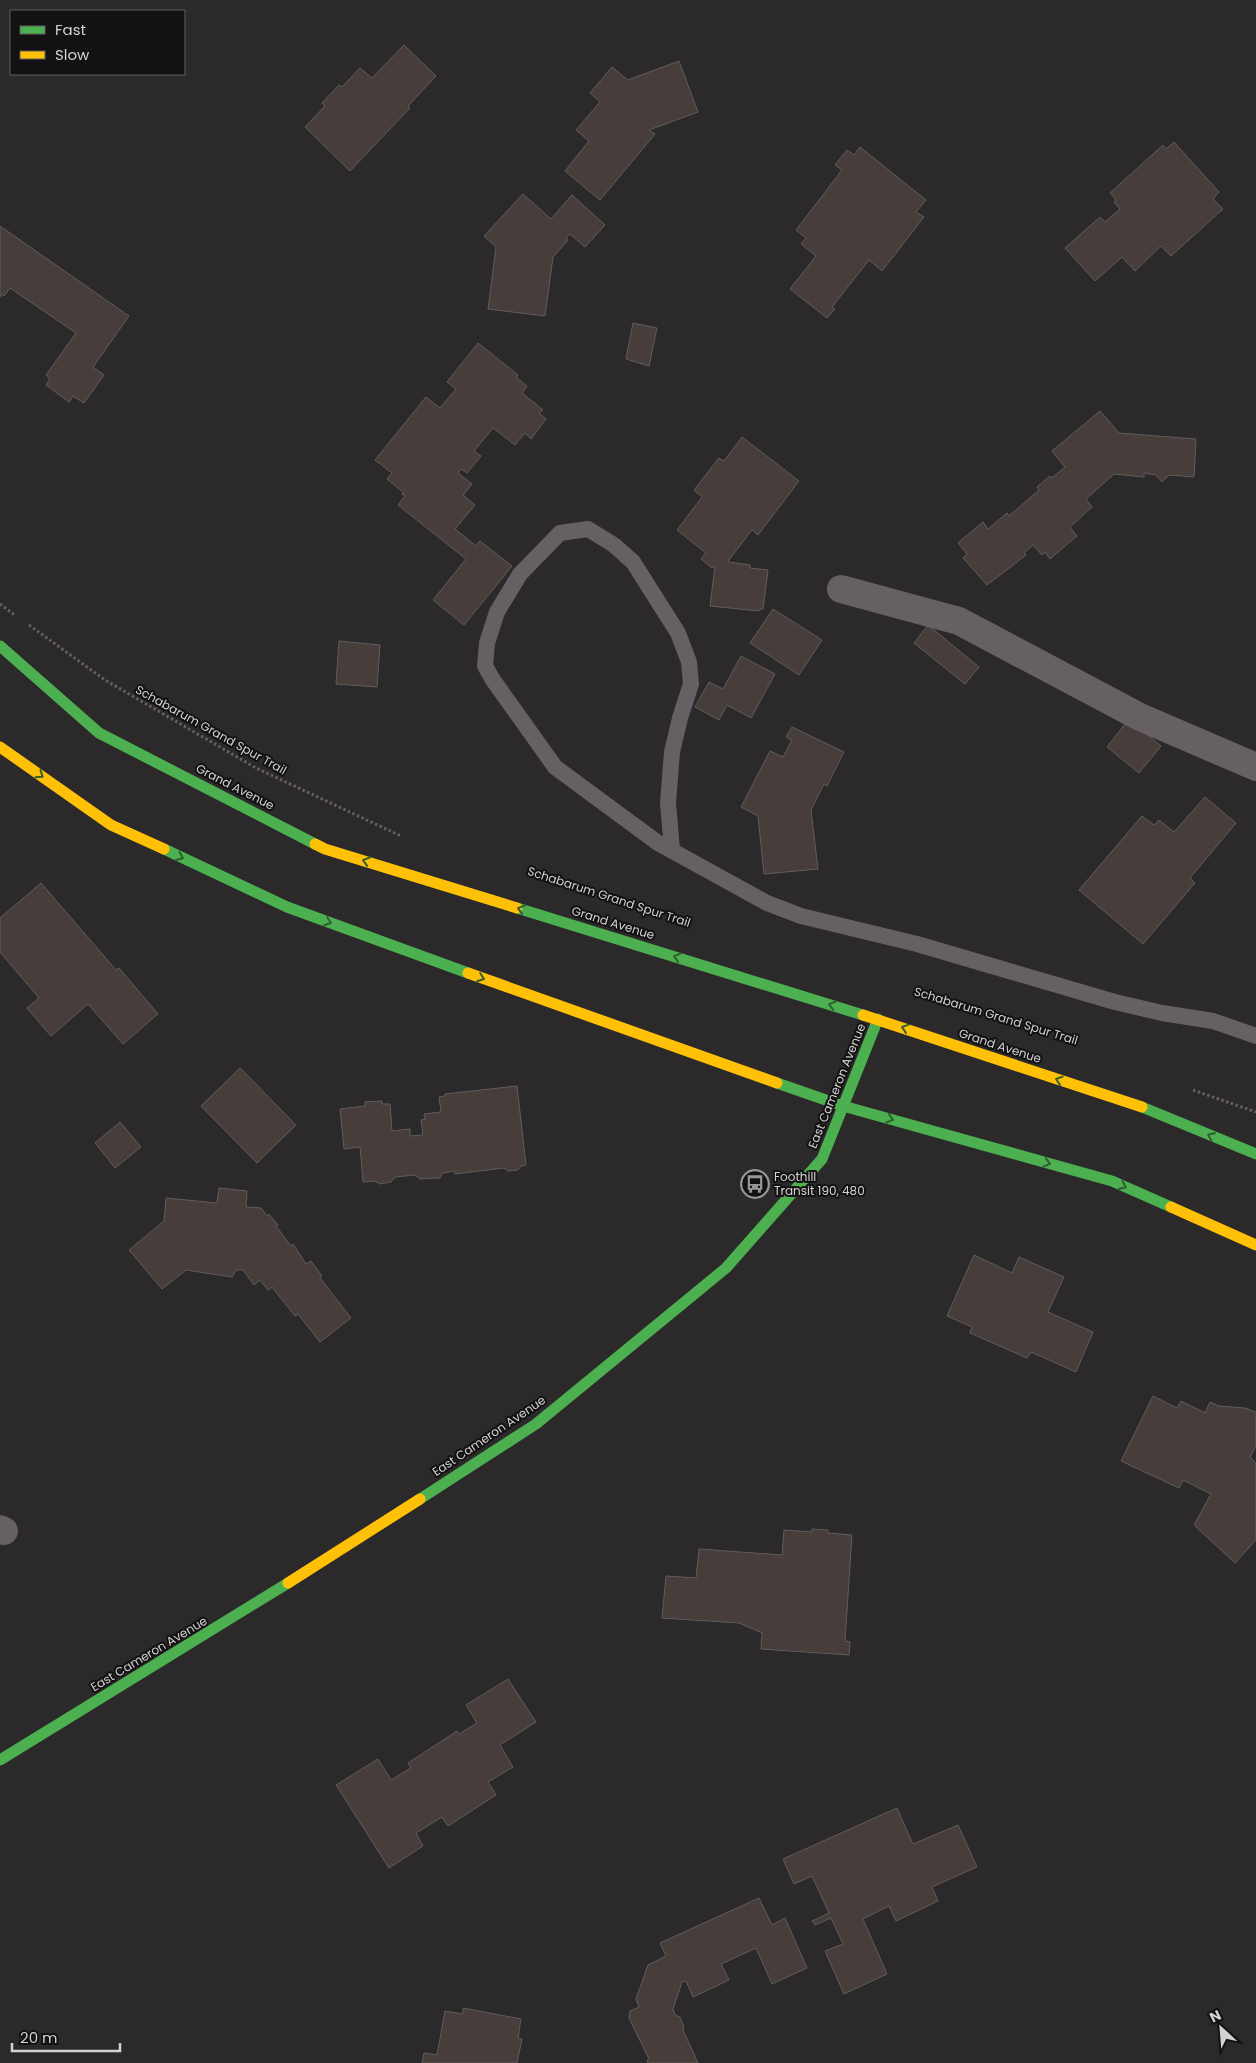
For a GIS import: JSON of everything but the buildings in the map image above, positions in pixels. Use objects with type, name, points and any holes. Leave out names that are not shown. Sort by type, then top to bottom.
[{"type":"main road","name":"Grand Avenue","points":[[0,646],[99,733],[325,848],[878,1019],[1151,1110],[1256,1154]]},
{"type":"main road","points":[[0,747],[111,825],[287,907],[700,1057],[844,1106],[1112,1181],[1256,1245]]},
{"type":"main road","name":"East Cameron Avenue","points":[[0,1760],[231,1620],[536,1424],[726,1268],[822,1159],[878,1019]]},
{"type":"street","points":[[841,589],[959,621],[1140,716],[1256,767]]},
{"type":"lane","points":[[672,850],[668,803],[670,769],[680,718],[691,684],[689,662],[678,633],[633,562],[614,545],[588,529],[560,533],[520,574],[496,612],[487,643],[486,666],[493,680],[555,767],[658,843],[767,903],[801,916],[917,944],[1115,1002],[1162,1013],[1214,1021],[1256,1036]]},
{"type":"path","name":"Schabarum Grand Spur Trail","points":[[0,604],[105,680],[256,768],[408,839]]},
{"type":"path","points":[[1192,1090],[1256,1112]]},
{"type":"traffic: fast","points":[[0,646],[99,733],[315,844]]},
{"type":"traffic: fast","points":[[164,849],[287,907],[468,973]]},
{"type":"traffic: fast","points":[[517,908],[863,1015]]},
{"type":"traffic: fast","points":[[420,1499],[536,1424],[726,1268],[822,1159],[878,1019]]},
{"type":"traffic: fast","points":[[777,1083],[843,1106],[1112,1181],[1171,1207]]},
{"type":"traffic: fast","points":[[1142,1107],[1256,1154]]},
{"type":"traffic: fast","points":[[0,1760],[288,1583]]},
{"type":"traffic: slow","points":[[0,747],[111,825],[164,849]]},
{"type":"traffic: slow","points":[[315,844],[325,849],[517,908]]},
{"type":"traffic: slow","points":[[468,973],[777,1083]]},
{"type":"traffic: slow","points":[[863,1015],[1142,1107]]},
{"type":"traffic: slow","points":[[1171,1207],[1256,1245]]},
{"type":"traffic: slow","points":[[288,1583],[420,1499]]},
{"type":"place","name":"Foothill Transit 190, 480","points":[[755,1184]]}]
